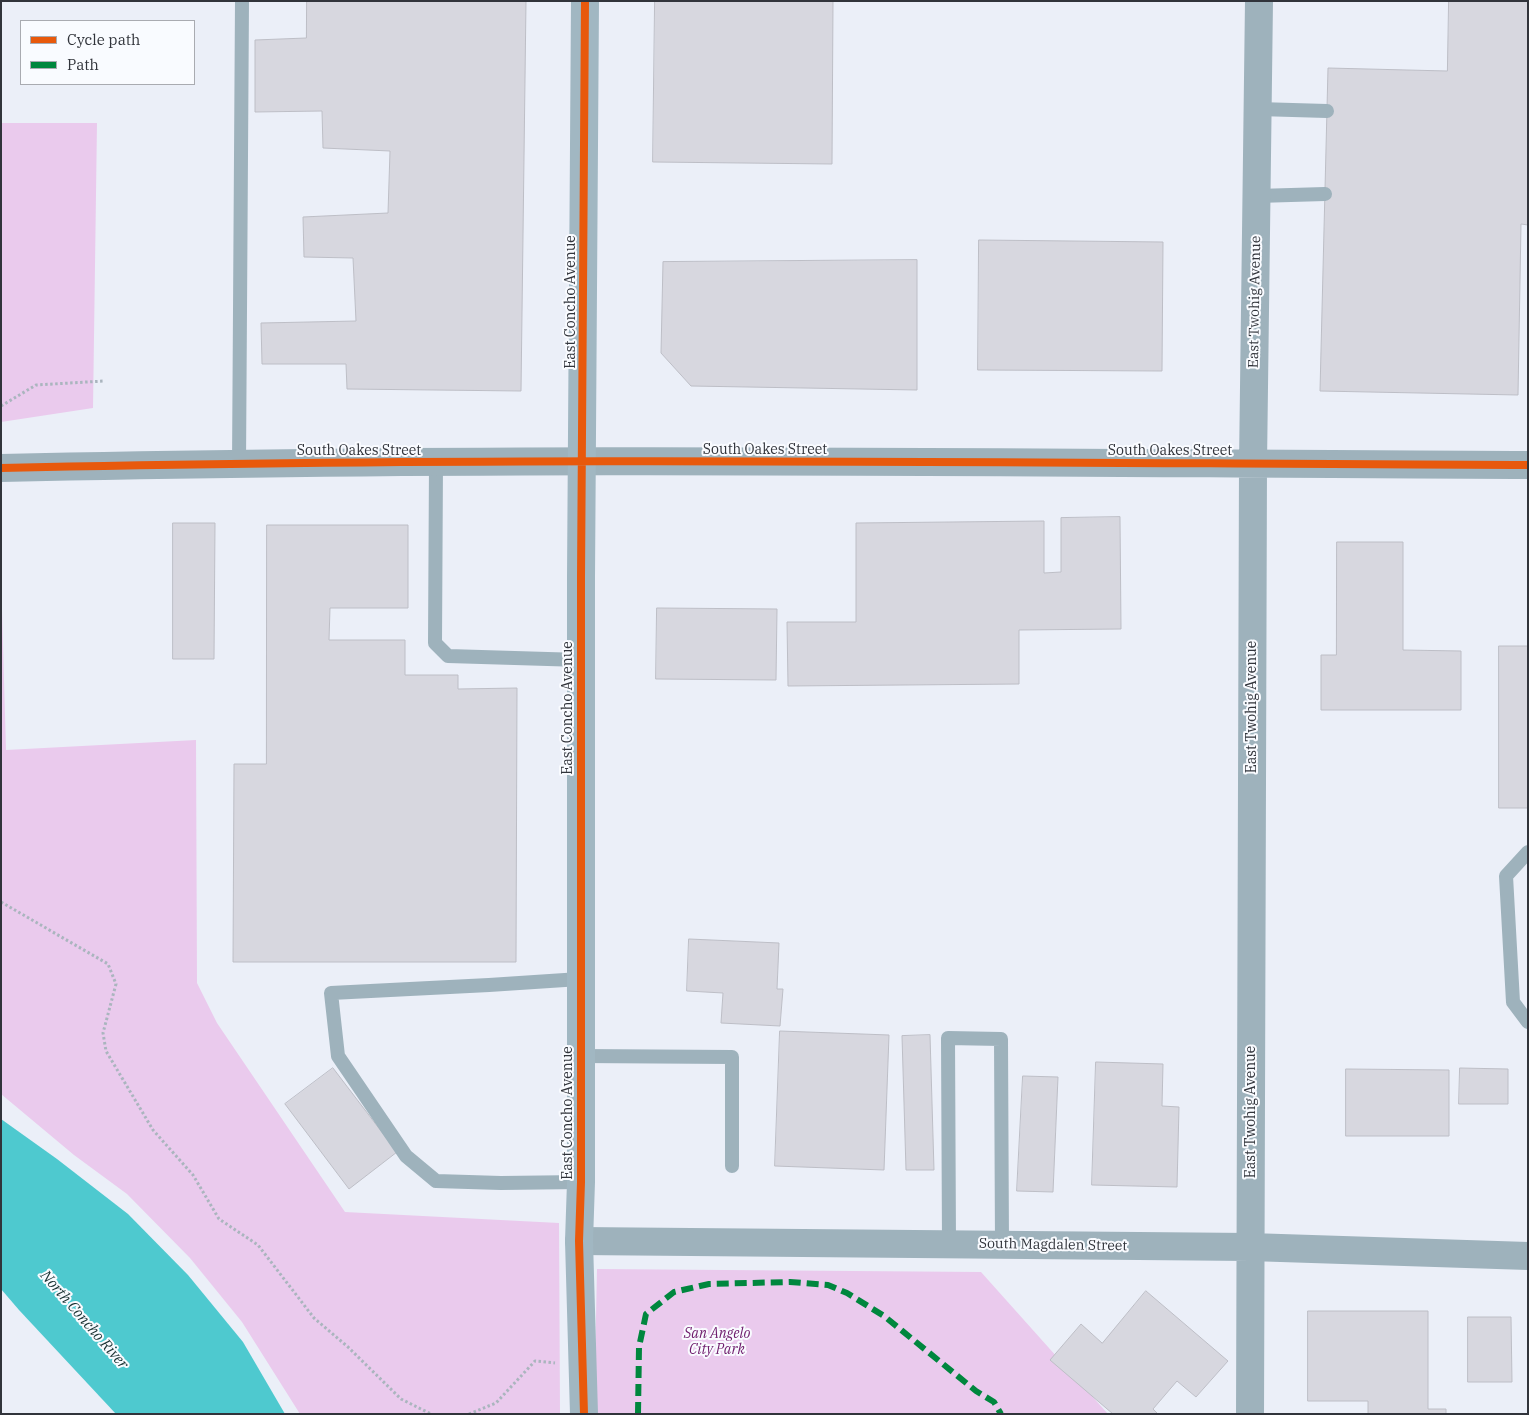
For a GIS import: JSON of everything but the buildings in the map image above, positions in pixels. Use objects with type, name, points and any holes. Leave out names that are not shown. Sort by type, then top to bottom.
[{"type":"street","name":"East Concho Avenue","points":[[584,1414],[579,1241],[581,1182],[581,660],[585,1]]},
{"type":"street","name":"East Twohig Avenue","points":[[1250,1414],[1253,464],[1259,1]]},
{"type":"street","name":"South Oakes Street","points":[[1,468],[239,464],[582,462],[1528,465]]},
{"type":"street","name":"South Magdalen Street","points":[[579,1241],[1250,1247],[1528,1256]]},
{"type":"lane","points":[[239,464],[242,1]]},
{"type":"lane","points":[[1258,109],[1327,111]]},
{"type":"lane","points":[[1257,196],[1325,194]]},
{"type":"lane","points":[[436,463],[435,643],[448,656],[581,660]]},
{"type":"lane","points":[[1528,852],[1506,876],[1513,1002],[1528,1022]]},
{"type":"lane","points":[[580,979],[489,986],[331,993],[338,1056],[406,1156],[436,1181],[501,1183],[581,1182]]},
{"type":"lane","points":[[949,1244],[948,1038],[1001,1039],[1002,1245]]},
{"type":"lane","points":[[580,1056],[732,1057],[732,1166]]},
{"type":"path","points":[[1,406],[36,385],[104,381]]},
{"type":"path","points":[[1,902],[108,964],[116,984],[103,1033],[106,1051],[153,1130],[193,1174],[219,1219],[258,1245],[314,1318],[348,1347],[401,1399],[431,1414]]},
{"type":"path","points":[[469,1414],[496,1403],[535,1362],[583,1366]]},
{"type":"green space","points":[[1,123],[97,123],[93,408],[1,422]]},
{"type":"green space","points":[[1,574],[6,750],[196,740],[197,983],[217,1023],[345,1212],[559,1223],[560,1414],[300,1414],[242,1322],[190,1258],[127,1194],[74,1155],[1,1094]]},
{"type":"green space","name":"San Angelo City Park","points":[[597,1269],[981,1272],[1108,1414],[594,1414]]},
{"type":"water","name":"North Concho River","points":[[1,1119],[57,1159],[128,1214],[188,1275],[243,1342],[285,1414],[116,1414],[1,1289]]},
{"type":"marked path","points":[[638,1414],[639,1347],[646,1314],[674,1292],[709,1284],[790,1282],[828,1285],[847,1293],[884,1316],[976,1391],[994,1402],[1001,1414]]},
{"type":"cycle path","points":[[584,1414],[579,1241],[581,1182],[581,577],[585,1]]},
{"type":"cycle path","points":[[1,468],[192,464],[574,461],[1528,465]]}]
